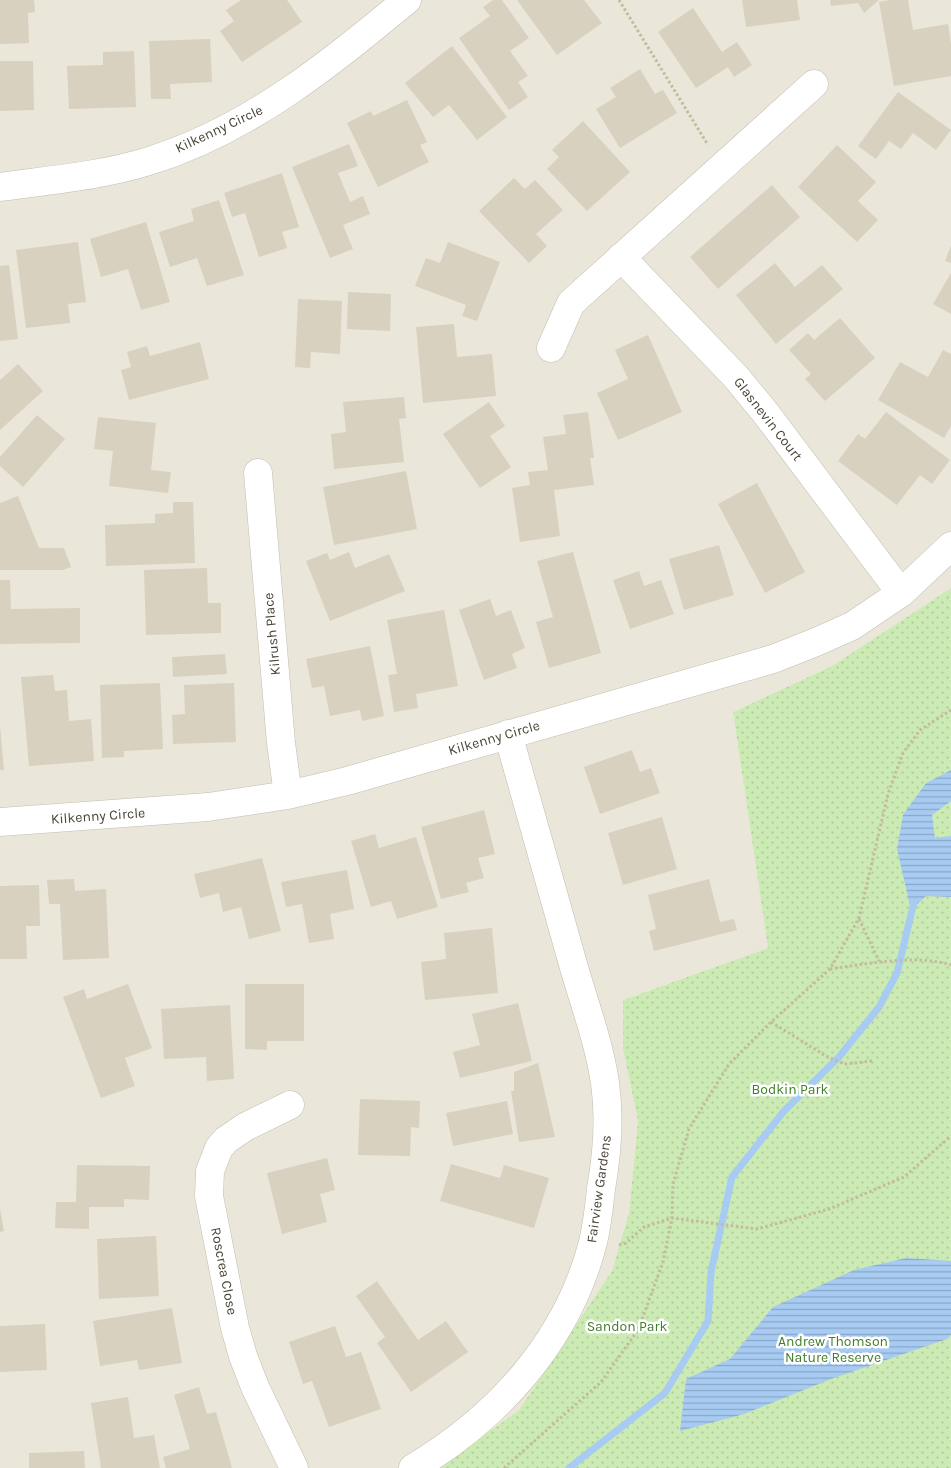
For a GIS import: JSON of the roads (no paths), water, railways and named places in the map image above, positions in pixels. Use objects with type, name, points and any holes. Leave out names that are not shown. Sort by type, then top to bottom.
[{"type":"street","name":"Kilkenny Circle","points":[[0,186],[112,171],[150,160],[232,127],[275,102],[320,71],[407,0]]},
{"type":"street","points":[[551,348],[571,303],[722,169],[814,84]]},
{"type":"street","name":"Glasnevin Court","points":[[621,257],[736,377],[759,404],[901,593]]},
{"type":"street","name":"Kilrush Place","points":[[258,473],[281,744],[288,794]]},
{"type":"street","name":"Kilkenny Circle","points":[[0,822],[173,811],[288,794],[347,781],[773,659],[852,626],[901,593],[946,557]]},
{"type":"street","name":"Fairview Gardens","points":[[413,1468],[476,1424],[512,1390],[552,1339],[571,1303],[592,1247],[604,1168],[608,1117],[606,1084],[599,1047],[579,984],[508,734]]},
{"type":"street","name":"Roscrea Close","points":[[290,1105],[233,1134],[219,1148],[210,1171],[209,1196],[240,1347],[255,1387],[294,1468]]},
{"type":"water","points":[[951,770],[951,801],[932,815],[935,838],[951,836],[951,897],[926,896],[911,910],[897,849],[903,815],[926,783]]},
{"type":"water","points":[[906,1258],[951,1261],[951,1335],[947,1339],[831,1379],[744,1414],[680,1431],[686,1379],[730,1359],[773,1307],[854,1270]]},
{"type":"waterway","points":[[569,1468],[665,1393],[708,1321],[711,1272],[732,1177],[784,1111],[839,1057],[879,1007],[897,973],[914,902]]},
{"type":"park label","name":"Bodkin Park","points":[[790,1089]]},
{"type":"park label","name":"Sandon Park","points":[[627,1326]]},
{"type":"park label","name":"Andrew Thomson Nature Reserve","points":[[833,1349]]}]
